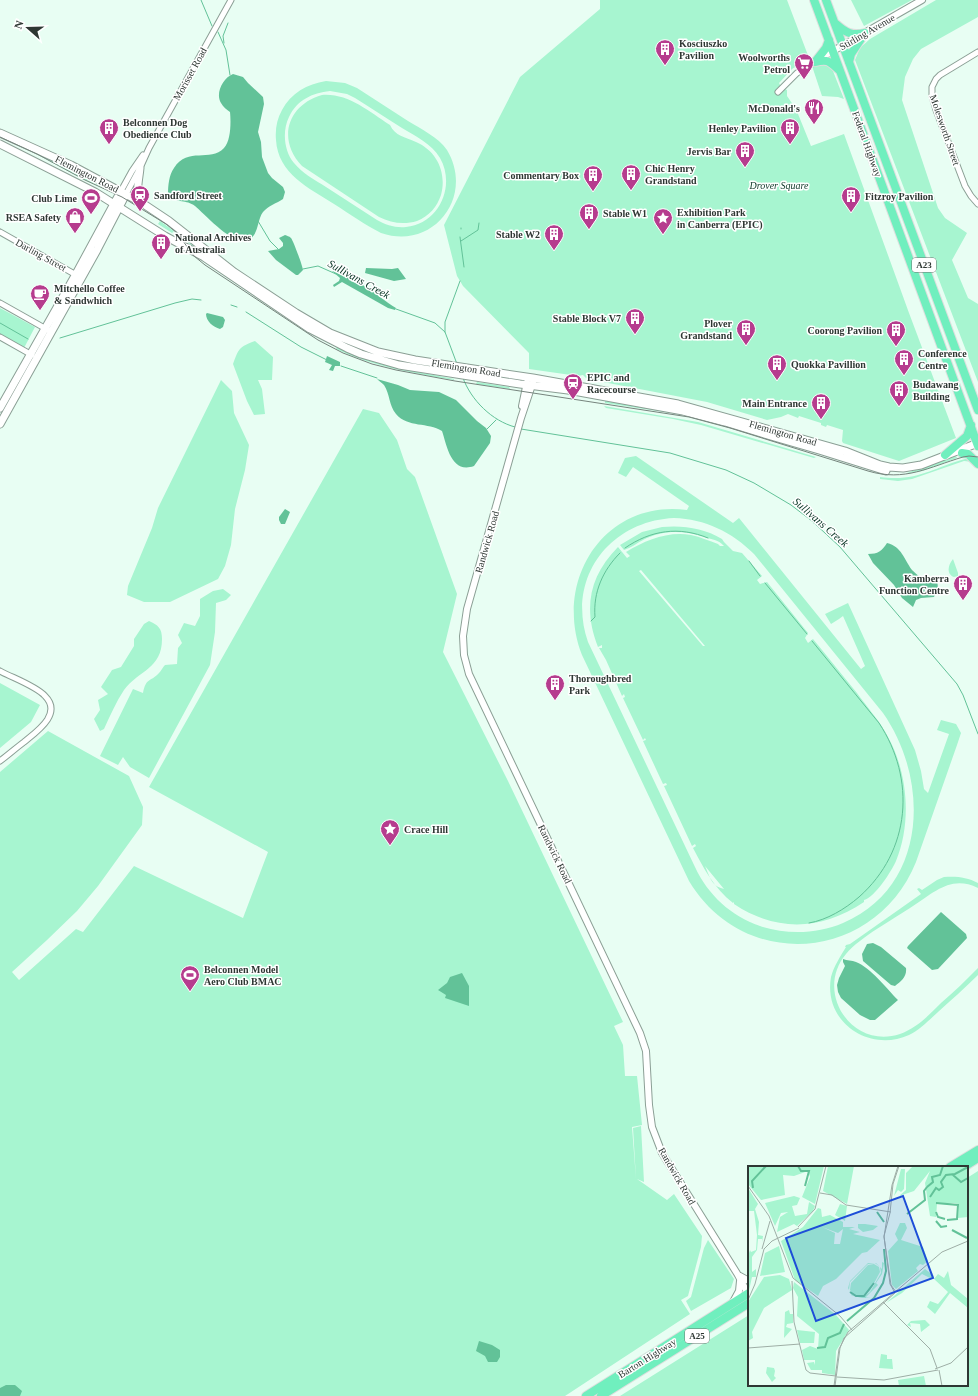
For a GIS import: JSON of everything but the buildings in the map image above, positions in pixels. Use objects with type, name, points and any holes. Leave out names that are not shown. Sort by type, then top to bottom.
[{"type":"highway","name":"Federal Highway","points":[[814,0],[978,445]]},
{"type":"highway","name":"Federal Highway","points":[[826,0],[978,410]]},
{"type":"highway","points":[[834,22],[847,33],[855,35],[865,33]]},
{"type":"highway","points":[[849,62],[851,54],[865,33]]},
{"type":"highway","points":[[815,62],[826,48],[829,40]]},
{"type":"highway","points":[[815,62],[822,60],[829,61],[840,70]]},
{"type":"highway","points":[[945,455],[967,436],[971,425]]},
{"type":"highway","points":[[962,453],[968,454],[978,464]]},
{"type":"highway","points":[[952,1166],[978,1150]]},
{"type":"highway","points":[[966,1166],[978,1158]]},
{"type":"highway","name":"Barton Highway","points":[[586,1396],[748,1294]]},
{"type":"highway","name":"Barton Highway","points":[[601,1396],[748,1303]]},
{"type":"main road","name":"Flemington Road","points":[[0,133],[71,165],[142,202],[169,221],[234,272],[296,313],[330,333],[378,352],[404,358],[467,368],[530,382],[637,400],[691,407],[845,451],[888,467],[903,468],[921,465],[945,455],[978,445]]},
{"type":"main road","name":"Flemington Road","points":[[0,144],[60,174],[204,257],[310,329],[347,348],[399,365],[469,377],[530,382]]},
{"type":"main road","points":[[140,168],[137,191],[142,202]]},
{"type":"main road","points":[[0,424],[2,411],[124,193]]},
{"type":"main road","name":"Flemington Road","points":[[637,400],[725,422],[889,472],[908,471],[920,468],[962,453],[978,445]]},
{"type":"street","name":"Morisset Road","points":[[124,193],[132,171],[148,148],[231,0]]},
{"type":"street","name":"Stirling Avenue","points":[[833,52],[922,0]]},
{"type":"street","points":[[778,92],[797,73],[833,52]]},
{"type":"street","name":"Molesworth Street","points":[[978,52],[940,75],[934,83],[931,92],[936,110],[961,176],[971,196],[978,204]]},
{"type":"street","name":"Morisset Road","points":[[124,193],[140,168],[148,148]]},
{"type":"street","name":"Darling Street","points":[[0,232],[78,276]]},
{"type":"street","points":[[0,303],[48,330]]},
{"type":"street","points":[[0,338],[34,356]]},
{"type":"street","name":"Randwick Road","points":[[530,382],[521,420],[467,609],[463,631],[464,655],[469,674],[640,1033],[646,1052],[649,1105],[652,1127],[662,1153],[748,1291]]},
{"type":"street","points":[[0,671],[39,691],[46,697],[50,705],[50,714],[44,725],[0,761]]},
{"type":"street","points":[[738,1275],[748,1280]]},
{"type":"street","points":[[729,1306],[739,1291],[740,1283],[738,1275]]},
{"type":"green space","name":"Exhibition Park in Canberra (EPIC)","points":[[600,0],[787,0],[809,58],[792,69],[779,83],[787,90],[787,96],[796,109],[811,146],[844,134],[956,438],[899,461],[843,443],[843,430],[827,425],[826,427],[821,425],[821,423],[799,416],[798,418],[788,414],[767,420],[707,402],[603,382],[586,378],[583,375],[578,376],[529,369],[529,353],[463,286],[457,276],[444,225],[520,77],[600,9]]},
{"type":"green space","points":[[851,0],[912,0],[864,26]]},
{"type":"green space","points":[[936,0],[978,0],[978,17],[921,49],[913,59],[905,77],[902,100],[938,208],[945,218],[967,233],[952,260],[968,298],[978,304],[978,382],[855,60],[860,48],[870,39]]},
{"type":"green space","points":[[819,63],[831,66],[844,99],[822,96],[812,66]]},
{"type":"green space","points":[[326,81],[345,83],[357,88],[429,134],[439,141],[447,150],[454,168],[456,185],[452,202],[444,216],[432,227],[417,234],[400,237],[381,233],[305,186],[289,171],[282,162],[278,152],[276,132],[279,117],[286,104],[295,94],[312,84]],"holes":[[[330,91],[347,94],[423,141],[437,153],[444,169],[446,180],[445,191],[441,202],[427,219],[418,224],[406,227],[394,227],[384,223],[309,176],[294,163],[288,153],[285,141],[285,128],[292,111],[306,98],[323,92]]]},
{"type":"green space","points":[[322,95],[340,97],[358,104],[390,125],[398,134],[416,142],[430,151],[439,164],[443,179],[443,187],[437,203],[429,214],[417,221],[407,223],[398,223],[384,219],[302,166],[294,156],[290,145],[288,135],[290,124],[294,115],[301,107],[310,100]]},
{"type":"green space","points":[[29,150],[107,188],[106,189],[83,179]]},
{"type":"green space","points":[[160,221],[174,231],[172,233],[158,224]]},
{"type":"green space","points":[[184,236],[272,300],[327,334],[351,345],[384,355],[449,368],[448,371],[387,360],[333,339],[303,322],[189,246],[190,245]]},
{"type":"green space","points":[[0,308],[35,327],[24,348],[0,335]]},
{"type":"green space","points":[[255,341],[273,357],[272,380],[258,380],[262,389],[265,414],[254,415],[233,364],[240,349]]},
{"type":"green space","points":[[337,347],[380,363],[454,380],[379,365],[336,349]]},
{"type":"green space","points":[[221,380],[232,391],[234,413],[249,445],[245,470],[235,509],[231,545],[225,566],[218,579],[170,602],[144,602],[127,595],[128,586],[152,528],[158,508]]},
{"type":"green space","points":[[477,382],[509,387],[510,389],[476,384]]},
{"type":"green space","points":[[605,400],[687,414],[720,424],[684,415],[605,403]]},
{"type":"green space","points":[[604,406],[698,422],[816,457],[814,458],[701,425],[606,408]]},
{"type":"green space","points":[[363,409],[379,413],[397,440],[407,469],[415,477],[457,594],[443,652],[508,781],[623,1022],[614,1026],[623,1045],[625,1076],[637,1076],[642,1125],[632,1127],[636,1179],[633,1128],[641,1126],[644,1182],[637,1179],[667,1200],[674,1194],[702,1236],[701,1247],[688,1296],[681,1300],[690,1314],[565,1396],[0,1396],[0,772],[48,731],[129,776],[143,807],[142,825],[98,886],[77,911],[12,972],[19,980],[76,929],[83,932],[134,866],[243,918],[268,852],[149,787]]},
{"type":"green space","points":[[636,456],[733,523],[739,518],[861,669],[865,666],[843,616],[831,624],[825,614],[848,603],[915,750],[924,789],[928,793],[949,734],[937,730],[941,720],[956,724],[961,733],[916,862],[897,895],[872,920],[841,936],[808,944],[775,942],[742,931],[713,911],[689,881],[582,655],[575,627],[574,600],[581,574],[592,551],[610,532],[632,518],[657,510],[687,510],[689,506],[633,467],[626,477],[618,473],[625,458]],"holes":[[[674,518],[707,524],[727,533],[737,539],[754,554],[883,713],[898,740],[909,769],[913,799],[912,830],[905,858],[892,884],[871,906],[843,923],[833,927],[812,931],[791,932],[760,926],[749,922],[730,910],[707,887],[695,867],[588,642],[583,619],[583,596],[588,576],[598,558],[612,542],[630,530],[651,522]]]},
{"type":"green space","points":[[956,456],[957,458],[922,471],[904,474]]},
{"type":"green space","points":[[965,459],[970,459],[973,462],[964,461],[912,479],[898,481],[880,479],[880,477],[904,478],[914,476]]},
{"type":"green space","points":[[678,526],[693,528],[715,535],[722,539],[733,551],[742,553],[762,576],[757,580],[760,584],[767,582],[808,633],[805,638],[808,643],[813,639],[884,729],[900,765],[903,781],[906,814],[901,846],[894,866],[878,889],[864,900],[864,902],[848,912],[815,923],[782,923],[766,920],[734,904],[734,902],[733,903],[720,891],[715,884],[724,889],[705,866],[710,878],[705,871],[693,848],[696,846],[695,844],[692,846],[664,786],[667,785],[666,783],[663,784],[643,741],[646,740],[645,738],[643,740],[623,698],[625,697],[624,694],[622,696],[599,648],[602,648],[602,645],[598,647],[593,633],[590,606],[595,581],[608,558],[618,547],[627,558],[630,556],[626,552],[641,544],[649,540],[674,534],[691,535],[720,546],[724,546],[717,541],[681,532],[658,534],[624,550],[620,545],[642,532],[662,527]],"holes":[[[641,570],[705,646],[703,646],[639,571]]]},
{"type":"green space","points":[[953,559],[958,573],[958,576],[954,577],[951,576],[949,572],[950,564]]},
{"type":"green space","points":[[223,589],[231,595],[226,600],[216,603],[215,632],[210,665],[149,778],[130,767],[123,757],[118,765],[100,756],[133,689],[143,693],[147,682],[156,676],[165,665],[177,664],[178,648],[182,643],[178,635],[184,623],[195,626],[200,616],[200,599],[213,591]]},
{"type":"green space","points":[[149,621],[157,626],[161,632],[161,649],[158,657],[149,668],[130,683],[124,690],[104,729],[100,731],[94,719],[100,710],[98,700],[108,694],[101,687],[112,670],[121,667],[134,646],[134,639],[144,624]]},
{"type":"green space","points":[[0,683],[40,705],[31,722],[0,748]]},
{"type":"green space","points":[[944,877],[970,879],[978,883],[978,888],[960,883],[951,884],[944,887],[929,895],[860,941],[846,954],[837,969],[834,985],[836,1000],[843,1014],[853,1026],[867,1034],[883,1037],[900,1034],[912,1028],[922,1021],[978,968],[978,975],[924,1025],[909,1035],[894,1040],[879,1040],[852,1030],[842,1020],[834,1008],[830,993],[832,973],[846,945],[850,944],[921,894],[917,889],[919,888],[922,890]]},
{"type":"green space","points":[[978,1171],[978,1396],[620,1396],[748,1316],[748,1386],[968,1386],[968,1177]]},
{"type":"green space","points":[[708,1240],[734,1279],[731,1288],[691,1311],[686,1301],[691,1297],[704,1248]]},
{"type":"shaded area","points":[[233,74],[243,77],[263,97],[264,104],[258,132],[261,142],[262,157],[268,173],[283,187],[285,192],[283,199],[270,206],[263,212],[255,233],[250,239],[244,241],[237,239],[221,230],[192,204],[175,200],[168,195],[171,174],[180,161],[192,156],[218,152],[226,145],[230,131],[230,112],[222,104],[219,99],[219,95],[223,82]]},
{"type":"shaded area","points":[[285,235],[290,237],[296,248],[303,270],[298,275],[276,260],[268,251],[279,249],[283,246],[283,243],[279,238]]},
{"type":"shaded area","points":[[366,268],[398,268],[406,279],[394,281],[365,273]]},
{"type":"shaded area","points":[[332,271],[357,281],[396,308],[395,310],[388,308],[342,282],[334,287],[333,285],[339,281],[340,278]]},
{"type":"shaded area","points":[[207,313],[223,317],[225,320],[223,327],[220,329],[210,323],[206,317]]},
{"type":"shaded area","points":[[327,356],[340,362],[340,366],[335,366],[333,371],[329,370],[332,365],[325,362]]},
{"type":"shaded area","points":[[377,379],[410,390],[439,392],[456,400],[486,428],[491,436],[490,443],[474,466],[460,466],[455,462],[448,451],[442,431],[436,428],[406,421],[396,414],[384,385]]},
{"type":"shaded area","points":[[285,509],[290,512],[285,524],[281,524],[279,517]]},
{"type":"shaded area","points":[[887,543],[899,550],[912,570],[923,580],[927,582],[931,579],[937,579],[938,588],[934,597],[916,600],[913,607],[902,598],[894,585],[873,563],[868,554],[879,552]]},
{"type":"shaded area","points":[[941,912],[966,934],[967,938],[938,969],[932,970],[907,948]]},
{"type":"shaded area","points":[[873,943],[881,947],[906,968],[905,976],[895,986],[891,985],[863,961],[862,954],[867,944]]},
{"type":"shaded area","points":[[843,959],[862,965],[898,1000],[875,1020],[870,1020],[860,1015],[841,998],[837,985],[845,966]]},
{"type":"shaded area","points":[[462,973],[469,986],[469,1006],[445,998],[446,995],[438,990],[447,983],[450,977]]},
{"type":"shaded area","points":[[479,1341],[492,1345],[500,1350],[500,1357],[497,1362],[488,1362],[485,1356],[476,1351]]},
{"type":"shaded area","points":[[6,1385],[15,1385],[22,1391],[20,1396],[0,1396],[0,1388]]},
{"type":"waterway","name":"Sullivans Creek","points":[[201,0],[212,26]]},
{"type":"waterway","points":[[224,43],[223,36],[228,23]]},
{"type":"waterway","name":"Sullivans Creek","points":[[218,32],[226,50],[230,75]]},
{"type":"waterway","name":"Sullivans Creek","points":[[258,221],[270,241],[278,249]]},
{"type":"waterway","points":[[461,241],[478,230],[479,223]]},
{"type":"waterway","points":[[460,237],[464,267]]},
{"type":"waterway","name":"Sullivans Creek","points":[[303,269],[318,266],[336,274]]},
{"type":"waterway","points":[[445,332],[445,322],[460,281]]},
{"type":"waterway","points":[[60,338],[175,303],[192,299],[201,300]]},
{"type":"waterway","points":[[231,305],[237,307]]},
{"type":"waterway","name":"Sullivans Creek","points":[[396,309],[435,323],[445,332],[457,364]]},
{"type":"waterway","points":[[246,312],[301,347],[327,360]]},
{"type":"waterway","points":[[0,323],[28,339]]},
{"type":"waterway","points":[[341,366],[377,378]]},
{"type":"waterway","name":"Sullivans Creek","points":[[463,378],[471,394],[483,408],[498,420],[515,427]]},
{"type":"waterway","points":[[487,429],[496,420]]},
{"type":"waterway","name":"Sullivans Creek","points":[[521,429],[670,453],[726,470],[754,483],[791,505],[812,521],[840,547],[957,684],[963,695],[978,734]]},
{"type":"waterway","name":"Sullivans Creek","points":[[814,523],[815,515]]},
{"type":"waterway","points":[[625,548],[645,537],[665,532],[686,532],[708,538]]},
{"type":"waterway","points":[[591,621],[595,617],[596,599],[600,582],[604,574],[620,553]]},
{"type":"waterway","points":[[749,561],[760,576]]},
{"type":"waterway","points":[[765,583],[807,634]]},
{"type":"waterway","points":[[809,923],[829,917],[842,910],[859,897],[876,879],[889,858],[898,836],[902,814],[903,791],[899,767],[891,745],[879,723],[812,641]]},
{"type":"tram line","points":[[0,137],[122,197],[166,224],[177,233],[194,256],[205,265],[318,340],[343,353],[372,364],[455,381],[689,417],[881,474],[894,475],[917,472],[963,457],[978,457]]},
{"type":"place","name":"Kosciuszko Pavilion","points":[[665,66]]},
{"type":"place","name":"Woolworths Petrol","points":[[804,80]]},
{"type":"place","name":"McDonald's","points":[[814,125]]},
{"type":"place","name":"Belconnen Dog Obedience Club","points":[[109,145]]},
{"type":"place","name":"Henley Pavilion","points":[[790,145]]},
{"type":"place","name":"Jervis Bar","points":[[745,168]]},
{"type":"place","name":"Chic Henry Grandstand","points":[[631,191]]},
{"type":"place","name":"Commentary Box","points":[[593,192]]},
{"type":"place","name":"Sandford Street","points":[[140,212]]},
{"type":"place","name":"Fitzroy Pavilion","points":[[851,213]]},
{"type":"place","name":"Club Lime","points":[[91,215]]},
{"type":"place","name":"Stable W1","points":[[589,230]]},
{"type":"place","name":"RSEA Safety","points":[[75,234]]},
{"type":"place","name":"Exhibition Park in Canberra (EPIC)","points":[[663,235]]},
{"type":"place","name":"Stable W2","points":[[554,251]]},
{"type":"place","name":"National Archives of Australia","points":[[161,260]]},
{"type":"place","name":"Mitchello Coffee & Sandwhich","points":[[40,311]]},
{"type":"place","name":"Stable Block V7","points":[[635,335]]},
{"type":"place","name":"Plover Grandstand","points":[[746,346]]},
{"type":"place","name":"Coorong Pavilion","points":[[896,347]]},
{"type":"place","name":"Conference Centre","points":[[904,376]]},
{"type":"place","name":"Quokka Pavillion","points":[[777,381]]},
{"type":"place","name":"EPIC and Racecourse","points":[[573,400]]},
{"type":"place","name":"Budawang Building","points":[[899,407]]},
{"type":"place","name":"Main Entrance","points":[[821,420]]},
{"type":"place","name":"Kamberra Function Centre","points":[[963,601]]},
{"type":"place","name":"Thoroughbred Park","points":[[555,701]]},
{"type":"place","name":"Crace Hill","points":[[390,846]]},
{"type":"place","name":"Belconnen Model Aero Club BMAC","points":[[190,992]]},
{"type":"park label","name":"Drover Square","points":[[779,185]]}]
